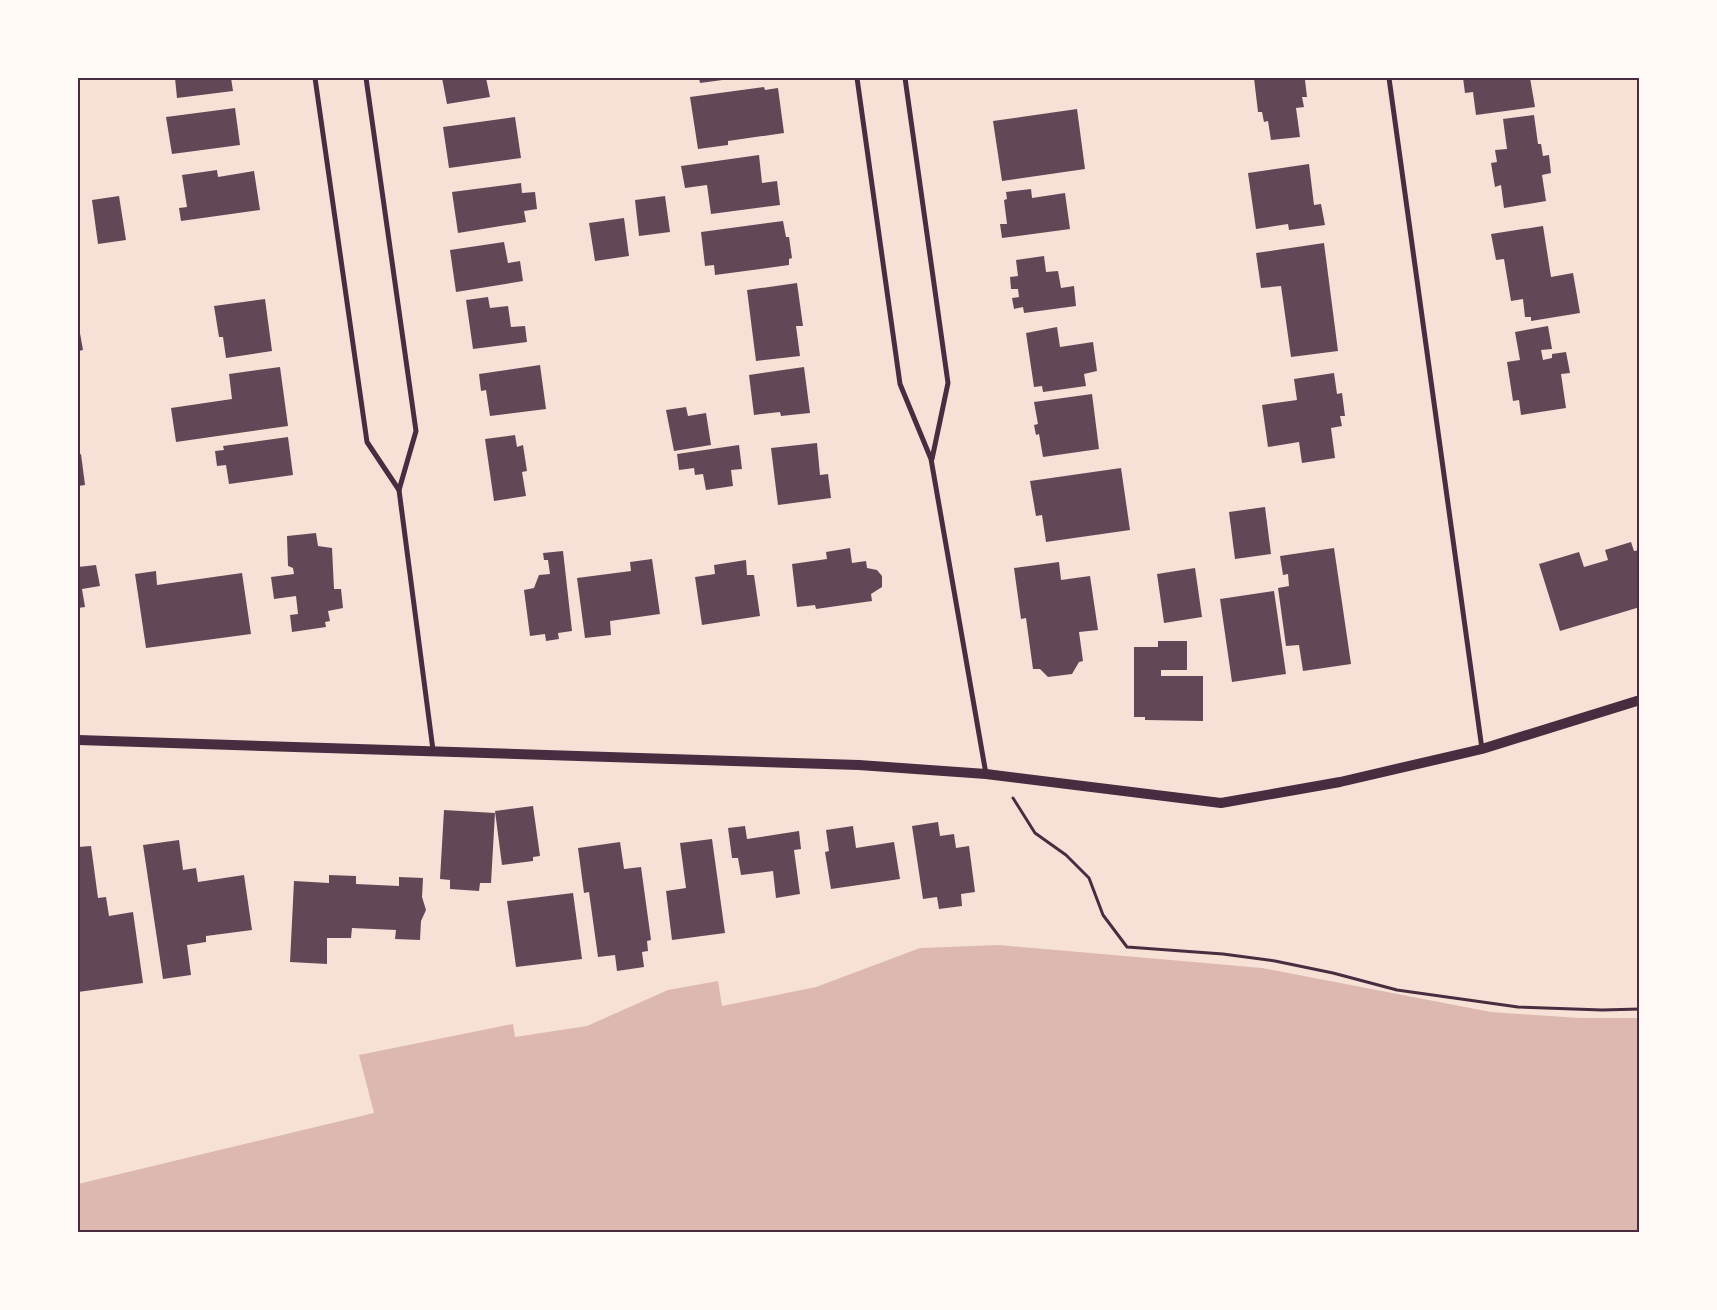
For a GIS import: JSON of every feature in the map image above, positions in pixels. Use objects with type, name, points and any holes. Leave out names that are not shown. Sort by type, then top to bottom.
[{"type":"main road","points":[[78,740],[859,764],[986,774],[1221,803],[1340,782],[1482,749],[1640,700]]},
{"type":"street","points":[[315,78],[367,442],[399,490]]},
{"type":"street","points":[[366,78],[416,431],[399,490],[433,750]]},
{"type":"street","points":[[857,78],[900,384],[932,459],[986,774]]},
{"type":"street","points":[[904,78],[948,383],[932,459]]},
{"type":"street","points":[[1389,78],[1482,749]]},
{"type":"path","points":[[1010,793],[1035,833],[1066,854],[1089,878],[1103,915],[1127,947],[1223,954],[1275,961],[1333,973],[1397,990],[1518,1007],[1602,1010],[1640,1009]]},
{"type":"shaded area","points":[[999,945],[1262,968],[1491,1012],[1579,1018],[1639,1018],[1639,1232],[78,1232],[78,1184],[374,1113],[359,1055],[513,1024],[515,1037],[587,1026],[668,990],[718,981],[722,1006],[816,987],[920,948]]},
{"type":"building","points":[[175,78],[231,78],[233,91],[177,98]]},
{"type":"building","points":[[442,78],[486,78],[490,97],[447,104]]},
{"type":"building","points":[[699,78],[730,78],[730,79],[700,83]]},
{"type":"building","points":[[1254,78],[1300,78],[1305,80],[1307,97],[1302,97],[1304,107],[1296,108],[1300,137],[1271,140],[1268,121],[1264,122],[1262,112],[1258,112]]},
{"type":"building","points":[[1463,78],[1530,78],[1535,107],[1476,115],[1473,92],[1465,93]]},
{"type":"building","points":[[764,87],[765,90],[778,88],[784,133],[728,141],[728,145],[698,149],[690,97]]},
{"type":"building","points":[[235,108],[240,145],[172,154],[166,117]]},
{"type":"building","points":[[1077,109],[1085,169],[1002,181],[993,121]]},
{"type":"building","points":[[1534,115],[1538,144],[1541,144],[1543,156],[1549,155],[1551,173],[1542,175],[1546,201],[1504,208],[1501,185],[1495,187],[1491,163],[1497,162],[1495,150],[1507,149],[1503,119]]},
{"type":"building","points":[[515,117],[521,158],[449,168],[443,127]]},
{"type":"building","points":[[759,155],[762,183],[777,181],[780,205],[711,214],[707,185],[685,188],[681,166]]},
{"type":"building","points":[[1309,164],[1314,205],[1321,204],[1325,225],[1289,230],[1288,224],[1256,229],[1248,173]]},
{"type":"building","points":[[217,170],[218,177],[254,171],[260,210],[181,221],[179,208],[187,207],[182,175]]},
{"type":"building","points":[[521,183],[522,193],[535,192],[537,209],[524,211],[526,222],[458,233],[452,192]]},
{"type":"building","points":[[1031,189],[1032,198],[1065,193],[1070,229],[1002,238],[1000,224],[1007,224],[1004,200],[1007,199],[1006,192]]},
{"type":"building","points":[[119,196],[126,240],[98,244],[92,200]]},
{"type":"building","points":[[665,196],[670,232],[639,236],[635,200]]},
{"type":"building","points":[[624,218],[629,256],[595,261],[589,223]]},
{"type":"building","points":[[783,221],[786,237],[789,237],[792,258],[789,259],[789,265],[715,275],[714,265],[705,266],[701,232]]},
{"type":"building","points":[[1543,226],[1551,277],[1573,273],[1580,313],[1531,321],[1531,317],[1525,317],[1523,299],[1511,301],[1504,259],[1496,260],[1491,234]]},
{"type":"building","points":[[504,242],[508,263],[520,261],[523,281],[456,292],[450,250]]},
{"type":"building","points":[[1324,243],[1338,351],[1291,357],[1281,286],[1261,288],[1256,253]]},
{"type":"building","points":[[1044,256],[1046,272],[1058,271],[1061,288],[1074,286],[1076,306],[1024,313],[1023,307],[1014,309],[1012,298],[1019,297],[1018,289],[1011,289],[1010,277],[1018,276],[1016,260]]},
{"type":"building","points":[[797,283],[803,326],[796,326],[800,356],[756,361],[747,290]]},
{"type":"building","points":[[488,297],[490,308],[508,306],[511,327],[525,326],[527,342],[473,349],[466,300]]},
{"type":"building","points":[[265,299],[272,351],[226,358],[223,337],[219,337],[214,306]]},
{"type":"building","points":[[78,322],[83,350],[78,351]]},
{"type":"building","points":[[1548,326],[1552,349],[1541,350],[1543,360],[1552,358],[1552,354],[1566,352],[1570,373],[1561,374],[1566,408],[1521,415],[1519,400],[1513,401],[1507,362],[1520,360],[1515,332]]},
{"type":"building","points":[[1057,327],[1060,347],[1093,342],[1097,371],[1084,374],[1086,386],[1043,392],[1042,386],[1034,387],[1026,333]]},
{"type":"building","points":[[540,365],[546,409],[490,416],[486,390],[481,391],[479,374]]},
{"type":"building","points":[[280,367],[288,426],[176,442],[171,408],[232,399],[229,374]]},
{"type":"building","points":[[804,367],[810,413],[781,416],[780,412],[754,415],[749,375]]},
{"type":"building","points":[[1334,373],[1337,394],[1342,393],[1345,416],[1340,416],[1342,426],[1331,428],[1335,458],[1302,463],[1299,442],[1268,447],[1262,405],[1297,400],[1294,379]]},
{"type":"building","points":[[1092,394],[1099,449],[1043,457],[1039,434],[1036,435],[1034,425],[1038,424],[1034,402]]},
{"type":"building","points":[[686,407],[688,416],[706,413],[711,445],[674,451],[666,410]]},
{"type":"building","points":[[515,435],[517,447],[523,445],[527,471],[522,472],[526,496],[494,501],[485,439]]},
{"type":"building","points":[[288,437],[293,475],[229,484],[226,465],[217,466],[215,451],[224,450],[223,446]]},
{"type":"building","points":[[817,443],[820,475],[828,474],[831,498],[778,505],[771,448]]},
{"type":"building","points":[[739,445],[742,469],[731,470],[733,486],[706,490],[703,474],[695,475],[694,468],[679,470],[677,454]]},
{"type":"building","points":[[81,454],[85,485],[78,486],[78,455]]},
{"type":"building","points":[[1121,468],[1130,530],[1046,542],[1042,515],[1036,516],[1030,481]]},
{"type":"building","points":[[1265,507],[1271,554],[1235,559],[1229,512]]},
{"type":"building","points":[[316,533],[318,546],[332,548],[334,589],[341,589],[343,608],[328,611],[330,621],[325,622],[326,627],[292,632],[290,615],[298,614],[296,596],[274,599],[271,577],[294,574],[293,568],[288,566],[287,536]]},
{"type":"building","points":[[1631,542],[1634,551],[1640,550],[1640,607],[1560,631],[1539,564],[1579,552],[1584,567],[1608,560],[1605,550]]},
{"type":"building","points":[[850,548],[852,563],[866,561],[867,568],[877,570],[882,576],[882,587],[871,594],[872,601],[816,609],[815,605],[797,607],[792,564],[827,559],[826,552]]},
{"type":"building","points":[[1334,548],[1351,664],[1303,671],[1299,645],[1286,646],[1278,588],[1289,586],[1288,574],[1283,575],[1280,556]]},
{"type":"building","points":[[563,551],[572,631],[558,633],[559,639],[546,641],[545,634],[530,636],[524,590],[534,588],[539,575],[550,574],[548,560],[544,560],[543,553]]},
{"type":"building","points":[[652,559],[660,614],[610,621],[611,635],[585,638],[577,578],[631,571],[630,562]]},
{"type":"building","points":[[746,560],[747,575],[754,575],[760,616],[702,625],[695,577],[715,574],[714,565]]},
{"type":"building","points":[[1059,562],[1061,580],[1090,576],[1098,630],[1079,632],[1083,661],[1079,662],[1072,674],[1048,677],[1040,669],[1033,669],[1026,618],[1021,619],[1014,568]]},
{"type":"building","points":[[96,565],[100,586],[82,589],[85,607],[78,608],[78,567]]},
{"type":"building","points":[[1195,568],[1202,617],[1164,623],[1157,574]]},
{"type":"building","points":[[156,571],[157,585],[242,573],[251,634],[146,648],[135,574]]},
{"type":"building","points":[[1274,591],[1286,674],[1232,682],[1220,599]]},
{"type":"building","points":[[1158,641],[1187,641],[1187,670],[1161,670],[1161,676],[1203,676],[1203,721],[1145,720],[1145,717],[1134,717],[1134,647],[1158,647]]},
{"type":"building","points":[[533,806],[540,856],[533,857],[533,861],[502,865],[495,811]]},
{"type":"building","points":[[444,810],[495,813],[491,883],[480,883],[479,891],[450,889],[450,880],[440,879]]},
{"type":"building","points":[[938,822],[940,836],[954,834],[956,848],[969,846],[975,892],[961,894],[962,906],[939,909],[937,897],[923,899],[912,826]]},
{"type":"building","points":[[745,826],[747,839],[799,831],[801,849],[794,850],[800,894],[776,898],[773,871],[741,875],[738,858],[732,858],[728,828]]},
{"type":"building","points":[[853,826],[856,848],[894,842],[900,879],[831,889],[825,852],[829,851],[826,830]]},
{"type":"building","points":[[712,839],[725,933],[672,940],[666,891],[686,888],[680,843]]},
{"type":"building","points":[[179,840],[183,870],[196,868],[198,882],[244,875],[252,930],[206,936],[206,942],[187,945],[191,975],[163,979],[143,845]]},
{"type":"building","points":[[620,842],[624,869],[641,867],[651,940],[647,941],[648,951],[642,952],[644,967],[617,971],[615,955],[598,957],[589,892],[584,893],[578,848]]},
{"type":"building","points":[[91,846],[98,898],[106,897],[109,916],[133,912],[143,983],[78,992],[78,847]]},
{"type":"building","points":[[329,875],[356,876],[356,884],[399,886],[399,877],[423,878],[422,897],[426,910],[421,921],[420,940],[395,939],[396,930],[352,928],[351,938],[327,938],[327,964],[290,962],[294,881],[329,883]]},
{"type":"building","points":[[573,893],[582,959],[516,967],[507,901]]}]
